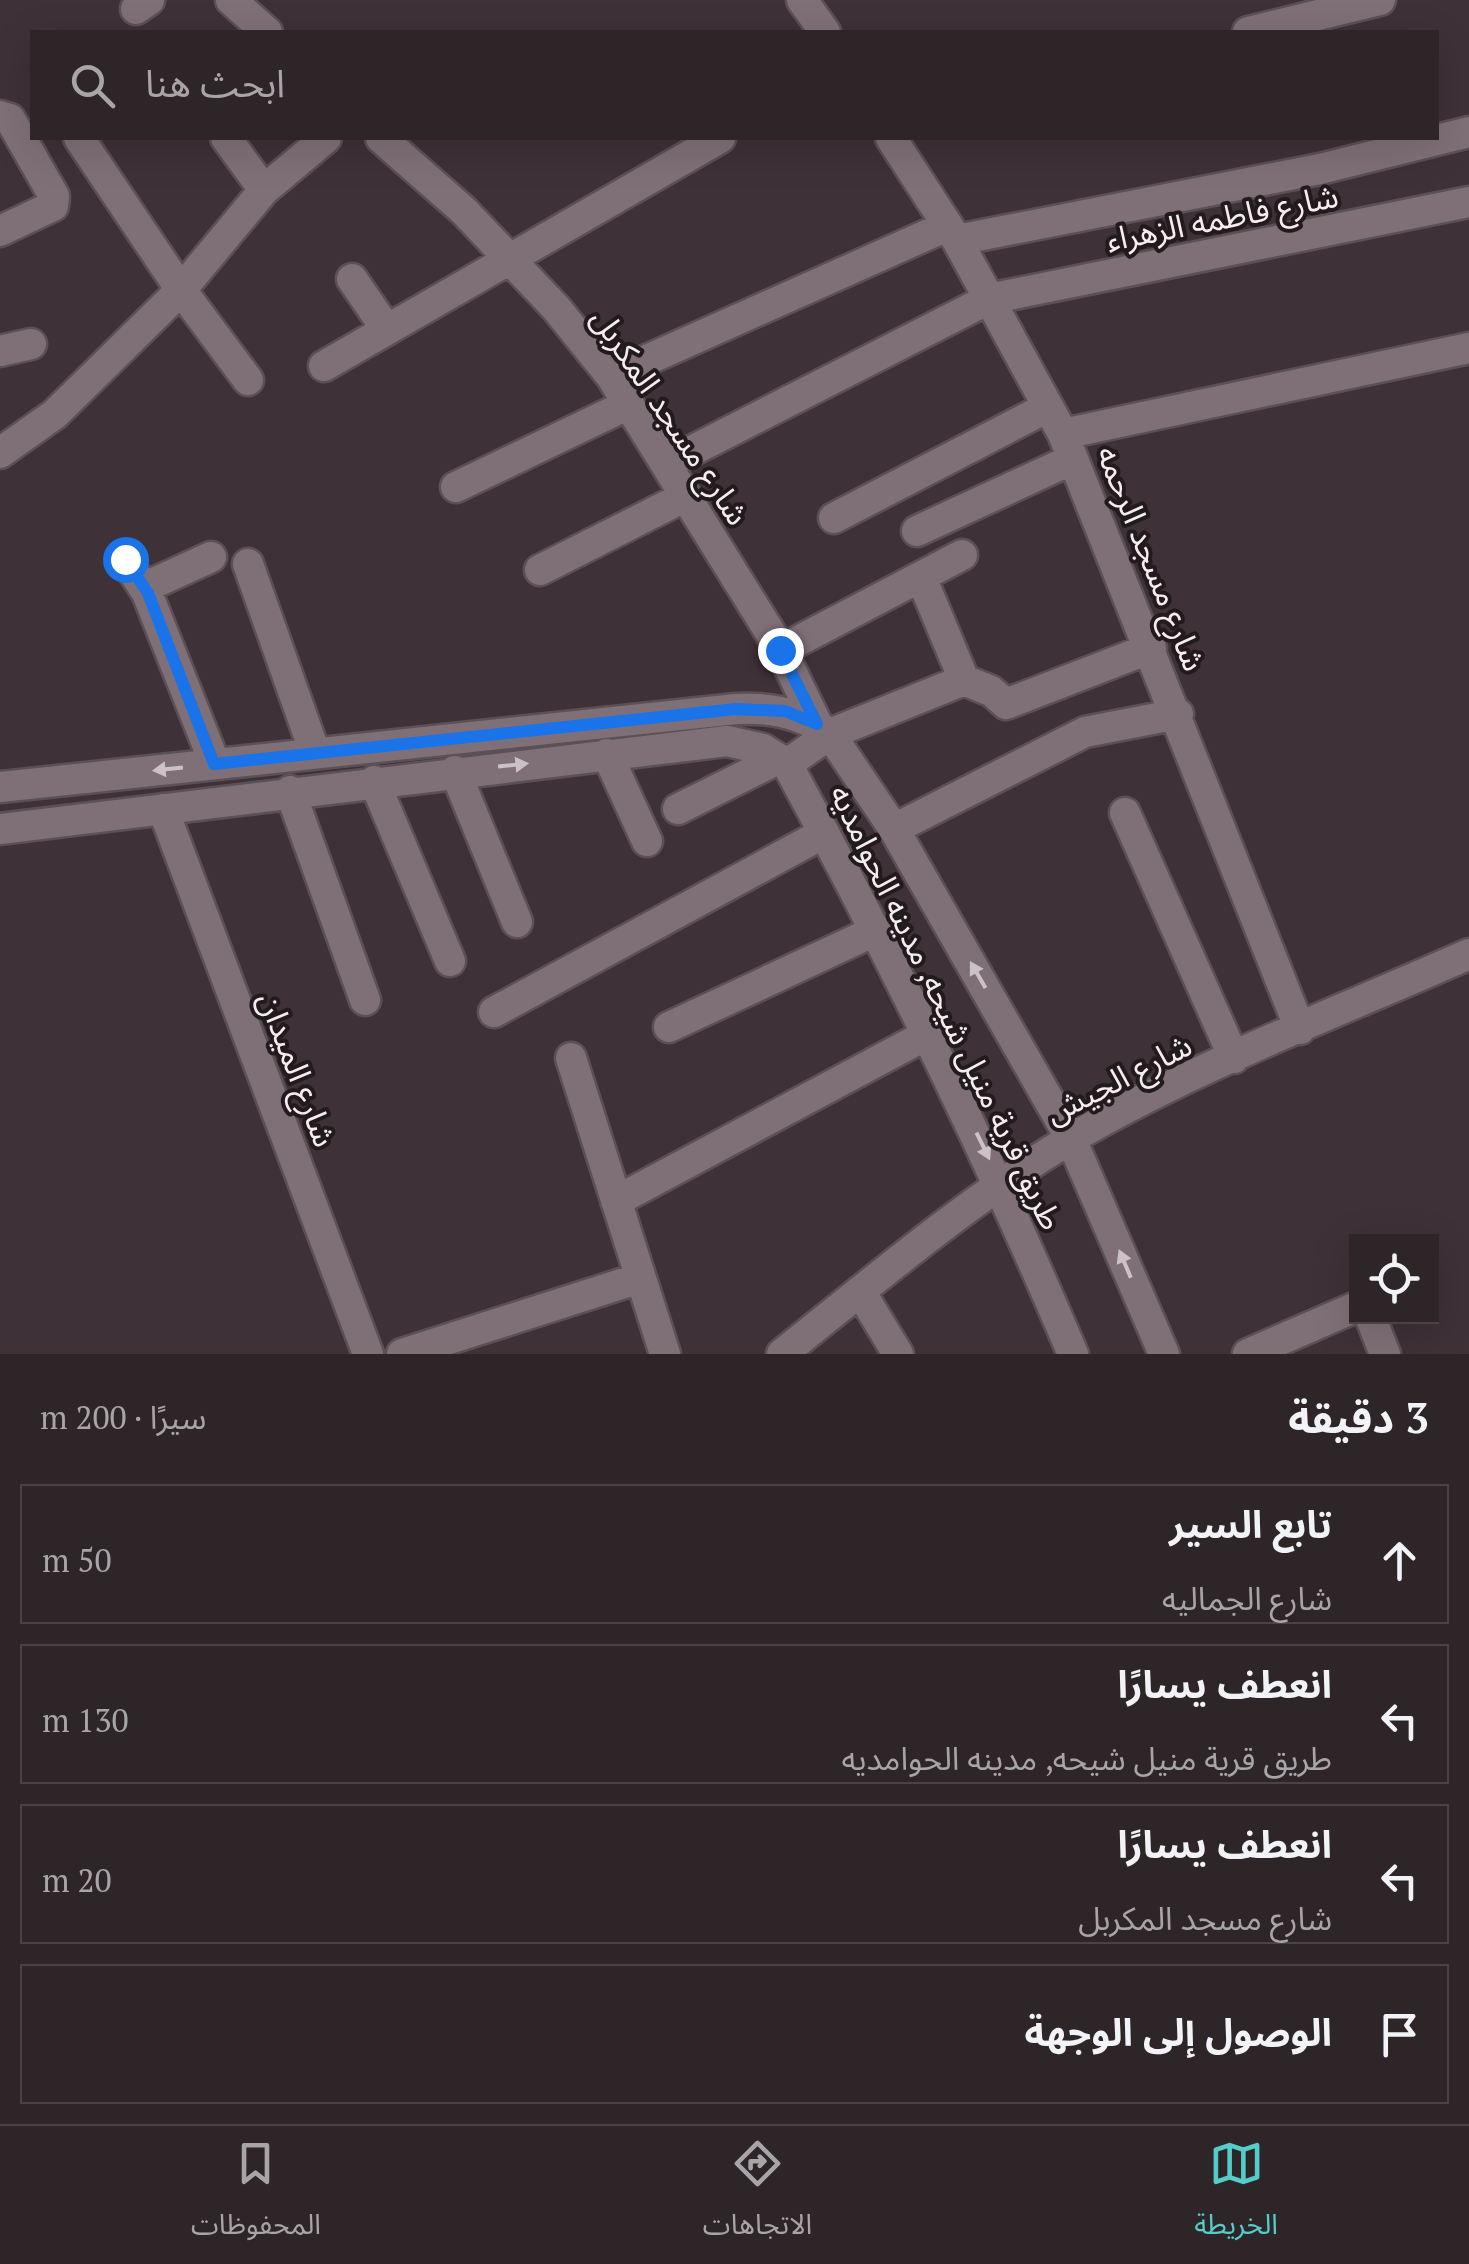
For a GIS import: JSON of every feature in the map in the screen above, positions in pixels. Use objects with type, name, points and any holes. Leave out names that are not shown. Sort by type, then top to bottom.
[{"type":"street","points":[[802,0],[824,30]]},
{"type":"street","points":[[1256,30],[1380,0]]},
{"type":"street","points":[[0,116],[10,119],[54,196],[53,206],[46,212],[0,231]]},
{"type":"street","points":[[1439,139],[1469,132]]},
{"type":"street","points":[[79,140],[180,290],[248,380]]},
{"type":"street","points":[[227,140],[264,190]]},
{"type":"street","points":[[0,453],[41,427],[180,290],[264,190],[324,140]]},
{"type":"street","name":"شارع مسجد المكربل","points":[[384,140],[464,211],[611,376],[780,650],[805,746]]},
{"type":"street","points":[[324,366],[717,140]]},
{"type":"street","name":"شارع مسجد الرحمه","points":[[892,140],[952,233],[1062,433],[1178,714],[1300,1029]]},
{"type":"street","points":[[611,376],[952,233],[1320,169],[1437,140]]},
{"type":"street","name":"شارع فاطمه الزهراء","points":[[666,464],[989,299],[1469,202]]},
{"type":"street","points":[[352,279],[388,330]]},
{"type":"street","points":[[0,351],[32,344]]},
{"type":"street","points":[[834,518],[1062,433],[1469,348]]},
{"type":"street","points":[[456,488],[629,404]]},
{"type":"street","points":[[918,531],[1062,433]]},
{"type":"street","points":[[540,570],[686,496]]},
{"type":"street","points":[[780,650],[962,555]]},
{"type":"street","points":[[148,593],[152,584],[211,557]]},
{"type":"street","points":[[125,559],[148,593],[214,764]]},
{"type":"street","points":[[248,564],[315,754]]},
{"type":"street","points":[[921,576],[964,680]]},
{"type":"street","points":[[678,808],[805,746],[964,680],[991,691],[1006,704],[1013,703],[1151,648]]},
{"type":"street","points":[[0,787],[760,707],[805,746]]},
{"type":"street","points":[[894,829],[1086,732],[1178,714]]},
{"type":"street","points":[[0,829],[727,741],[763,749],[805,746]]},
{"type":"street","name":"طريق قرية منيل شيحه, مدينه الحوامديه","points":[[805,746],[894,829],[1071,1139],[1164,1354]]},
{"type":"street","name":"طريق قرية منيل شيحه, مدينه الحوامديه","points":[[805,746],[824,833],[877,930],[1001,1184],[1073,1354]]},
{"type":"street","points":[[607,754],[647,841]]},
{"type":"street","points":[[456,771],[517,922]]},
{"type":"street","points":[[51,781],[59,822]]},
{"type":"street","points":[[374,781],[450,960]]},
{"type":"street","points":[[290,791],[366,1000]]},
{"type":"street","name":"شارع الميدان","points":[[163,809],[368,1354]]},
{"type":"street","points":[[1125,813],[1234,1058]]},
{"type":"street","points":[[494,1012],[824,833]]},
{"type":"street","points":[[669,1027],[877,930]]},
{"type":"street","name":"شارع الجيش","points":[[782,1354],[1001,1184],[1071,1139],[1234,1058],[1469,954]]},
{"type":"street","points":[[616,1201],[928,1034]]},
{"type":"street","points":[[570,1058],[664,1354]]},
{"type":"street","points":[[402,1354],[640,1278]]},
{"type":"street","points":[[860,1291],[898,1354]]},
{"type":"street","points":[[1248,1354],[1349,1309]]},
{"type":"street","points":[[1373,1324],[1385,1354]]},
{"type":"route","points":[[125,559],[148,593],[214,764],[760,707],[785,711],[817,724],[780,650]]}]
